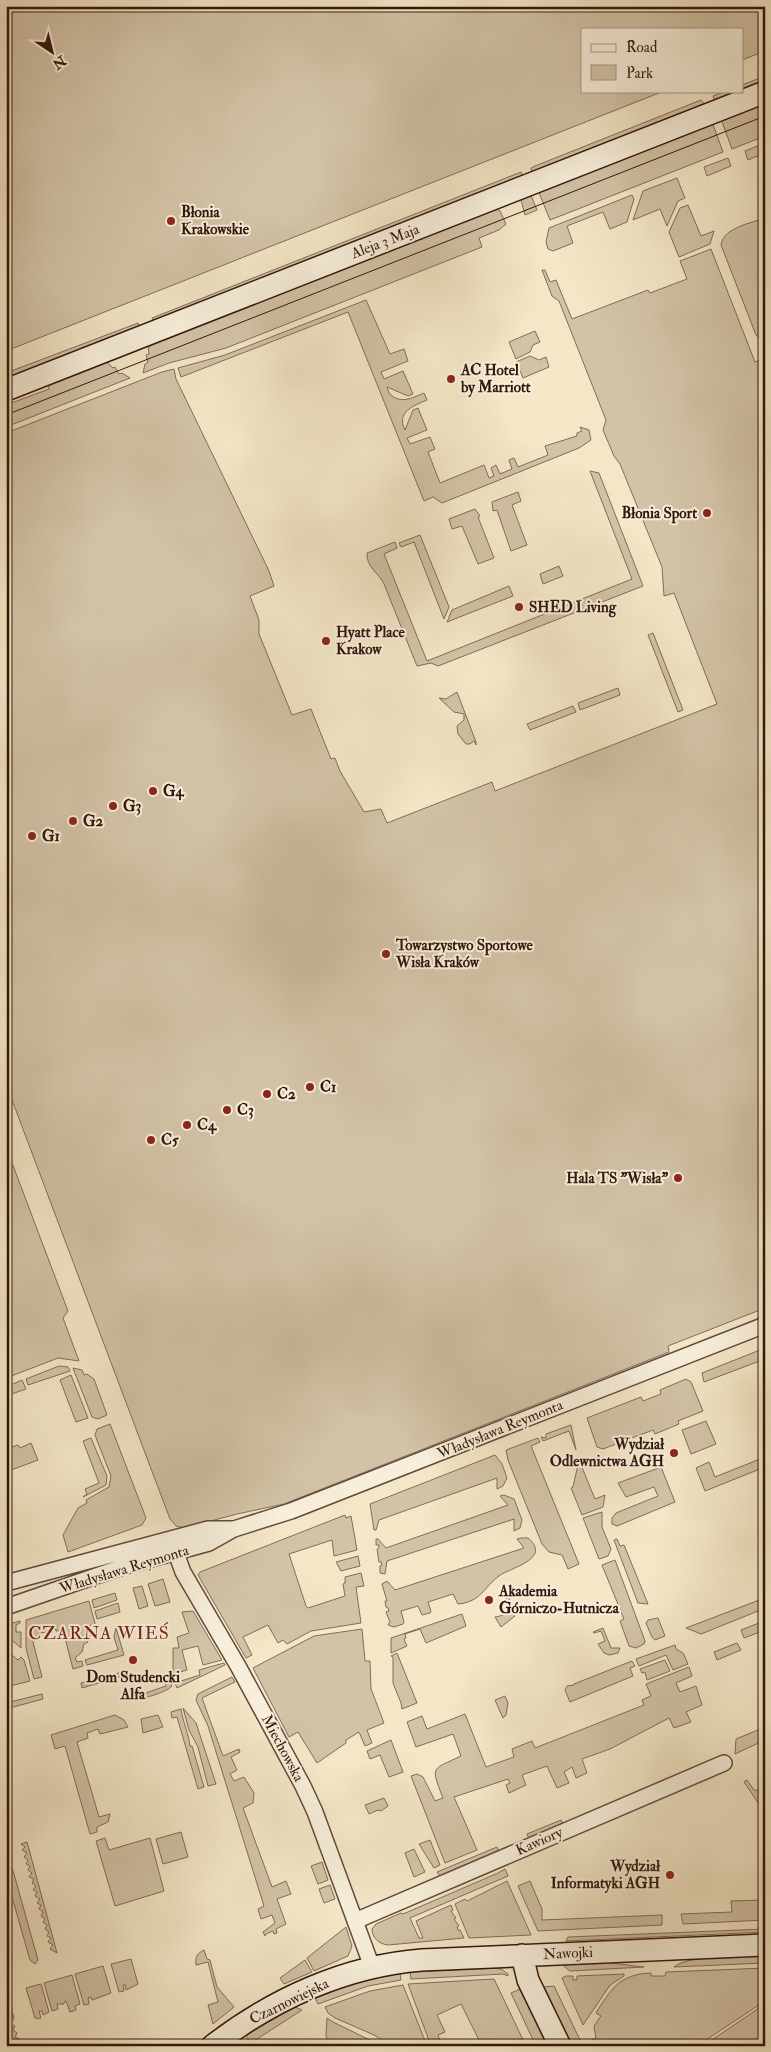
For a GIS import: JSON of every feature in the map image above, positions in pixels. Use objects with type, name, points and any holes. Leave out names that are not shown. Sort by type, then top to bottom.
[{"type":"street","name":"Aleja 3 Maja","points":[[6,390],[765,92]]},
{"type":"street","name":"Władysława Reymonta","points":[[173,1546],[6,1585],[9,1606],[101,1574],[173,1546],[208,1529],[234,1529],[291,1511],[765,1325]]},
{"type":"street","name":"Miechowska","points":[[173,1546],[184,1572],[303,1786],[372,1967]]},
{"type":"street","name":"Kawiory","points":[[355,1921],[724,1763]]},
{"type":"street","name":"Nawojki","points":[[372,1967],[422,1960],[765,1944]]},
{"type":"street","points":[[522,1955],[528,1980],[560,2046]]},
{"type":"street","name":"Czarnowiejska","points":[[212,2046],[248,2020],[290,1997],[342,1975],[372,1967]]},
{"type":"green space","name":"Błonia Krakowskie","points":[[6,6],[765,6],[765,51],[744,59],[744,28],[581,28],[581,92],[661,92],[6,351]]},
{"type":"green space","points":[[765,76],[765,83],[744,91],[744,84]]},
{"type":"green space","points":[[723,92],[741,92],[715,102],[713,96]]},
{"type":"green space","points":[[701,100],[706,106],[532,175],[531,168],[535,166]]},
{"type":"green space","points":[[765,101],[765,136],[732,149],[721,119]]},
{"type":"green space","points":[[712,122],[723,152],[550,220],[538,190]]},
{"type":"green space","points":[[765,143],[765,153],[748,160],[745,151]]},
{"type":"green space","points":[[728,158],[731,166],[707,176],[704,167]]},
{"type":"green space","points":[[521,172],[523,177],[154,323],[152,318]]},
{"type":"green space","points":[[677,178],[685,198],[678,201],[667,226],[660,209],[633,220],[643,191]]},
{"type":"green space","points":[[530,193],[537,210],[525,215],[521,200]]},
{"type":"green space","points":[[632,195],[634,199],[627,222],[610,229],[603,212],[567,226],[573,243],[553,251],[548,249],[546,242],[549,228]]},
{"type":"green space","points":[[688,205],[701,236],[714,231],[710,244],[679,257],[669,232],[680,208]]},
{"type":"green space","points":[[494,208],[500,211],[506,224],[499,230],[479,238],[482,247],[226,348],[169,363],[143,373],[145,364],[148,362],[146,355],[149,354],[148,344]]},
{"type":"green space","points":[[765,218],[765,343],[756,335],[721,245],[723,239],[732,230]]},
{"type":"green space","name":"Towarzystwo Sportowe Wisła Kraków","points":[[711,249],[755,362],[765,358],[765,1308],[668,1346],[669,1352],[284,1504],[184,1528],[176,1526],[170,1519],[6,1084],[6,433],[174,369],[176,379],[269,571],[274,586],[250,596],[259,620],[259,634],[292,715],[311,709],[331,759],[335,758],[340,771],[364,812],[381,809],[387,823],[492,782],[495,791],[717,704],[674,593],[664,596],[662,567],[620,464],[614,456],[603,430],[606,420],[559,301],[552,296],[542,270],[545,270],[550,282],[556,280],[572,319],[648,290],[650,293],[687,279],[680,261]]},
{"type":"green space","points":[[366,300],[390,354],[404,349],[408,361],[381,372],[384,379],[403,371],[413,394],[408,396],[387,387],[389,393],[393,397],[402,400],[424,393],[427,400],[412,407],[404,414],[403,424],[405,430],[413,410],[418,408],[427,430],[407,438],[410,444],[430,437],[435,449],[428,452],[440,483],[484,465],[489,478],[494,476],[491,468],[496,465],[500,474],[512,469],[509,460],[514,458],[518,467],[548,455],[545,446],[577,436],[577,433],[582,431],[580,427],[589,430],[591,440],[579,448],[442,503],[433,497],[424,501],[348,312],[181,377],[178,368],[225,355]]},
{"type":"green space","points":[[138,323],[140,329],[6,381],[6,373]]},
{"type":"green space","points":[[535,331],[540,342],[533,345],[530,352],[516,359],[509,342]]},
{"type":"green space","points":[[530,356],[539,360],[546,357],[549,367],[523,378],[516,362]]},
{"type":"green space","points":[[105,360],[113,368],[115,367],[119,374],[122,373],[130,378],[6,427],[6,405],[49,389],[48,383]]},
{"type":"green space","points":[[590,471],[599,473],[643,586],[438,666],[431,663],[417,666],[384,584],[371,566],[367,553],[395,542],[397,548],[384,554],[427,661],[632,579]]},
{"type":"green space","points":[[518,492],[521,501],[512,505],[527,545],[511,551],[497,510],[493,511],[492,502]]},
{"type":"green space","points":[[475,509],[480,516],[478,517],[494,558],[478,564],[462,526],[452,529],[449,519]]},
{"type":"green space","points":[[420,535],[449,607],[444,619],[414,542],[401,547],[399,543]]},
{"type":"green space","points":[[559,566],[563,576],[543,584],[540,574]]},
{"type":"green space","points":[[509,586],[513,596],[447,622],[452,610]]},
{"type":"green space","points":[[653,633],[683,710],[678,712],[648,635]]},
{"type":"green space","points":[[618,688],[620,695],[580,710],[578,703]]},
{"type":"green space","points":[[457,692],[476,745],[474,741],[466,744],[458,734],[457,726],[464,720],[464,714],[454,712],[439,698],[446,699]]},
{"type":"green space","points":[[573,706],[576,712],[530,730],[527,724]]},
{"type":"green space","points":[[6,1147],[68,1311],[63,1318],[79,1361],[58,1358],[6,1378]]},
{"type":"green space","points":[[765,1348],[765,1359],[704,1382],[702,1373]]},
{"type":"green space","points":[[59,1366],[68,1367],[70,1371],[28,1385],[26,1379]]},
{"type":"green space","points":[[73,1368],[82,1370],[84,1375],[87,1374],[94,1379],[107,1415],[98,1419],[92,1417]]},
{"type":"green space","points":[[71,1375],[88,1418],[76,1422],[60,1380]]},
{"type":"green space","points":[[686,1379],[691,1382],[703,1411],[678,1421],[679,1424],[655,1434],[653,1430],[603,1449],[597,1447],[587,1418],[641,1397],[643,1401],[661,1394],[660,1390]]},
{"type":"green space","points":[[22,1380],[26,1389],[6,1396],[6,1387]]},
{"type":"green space","points":[[706,1421],[716,1444],[691,1454],[682,1430]]},
{"type":"green space","points":[[110,1424],[146,1518],[142,1525],[68,1552],[63,1535],[78,1508],[87,1503],[86,1500],[109,1487],[111,1476],[95,1435],[97,1429]]},
{"type":"green space","points":[[571,1425],[576,1450],[569,1431],[543,1441],[541,1437],[546,1438],[546,1434]]},
{"type":"green space","points":[[91,1438],[107,1476],[106,1485],[83,1497],[87,1494],[85,1489],[99,1483],[83,1441]]},
{"type":"green space","points":[[538,1438],[540,1442],[531,1446],[579,1564],[568,1569],[562,1555],[549,1552],[542,1544],[508,1460],[506,1450]]},
{"type":"green space","points":[[31,1443],[38,1460],[6,1472],[6,1449],[18,1445],[20,1448]]},
{"type":"green space","points":[[495,1455],[502,1464],[507,1478],[503,1486],[497,1489],[497,1478],[379,1520],[376,1530],[374,1530],[370,1504]]},
{"type":"green space","points":[[765,1457],[765,1467],[705,1491],[696,1468],[709,1462],[715,1477]]},
{"type":"green space","points":[[579,1460],[595,1499],[605,1495],[603,1507],[582,1515],[571,1488],[573,1487]]},
{"type":"green space","points":[[661,1467],[675,1502],[617,1526],[612,1524],[612,1518],[616,1513],[658,1496],[654,1487],[626,1497],[618,1483]]},
{"type":"green space","points":[[504,1495],[514,1499],[522,1520],[520,1528],[514,1531],[514,1519],[387,1561],[385,1574],[380,1573],[380,1566],[382,1565],[379,1562],[377,1549],[379,1545],[376,1545],[376,1539],[386,1548],[508,1505],[500,1496]]},
{"type":"green space","points":[[602,1512],[602,1527],[611,1549],[608,1556],[599,1559],[583,1518]]},
{"type":"green space","points":[[345,1515],[346,1518],[351,1516],[357,1550],[334,1556],[332,1540],[289,1554],[308,1608],[345,1596],[343,1584],[345,1583],[345,1577],[361,1573],[364,1586],[356,1587],[361,1623],[311,1631],[287,1644],[283,1640],[278,1643],[268,1625],[243,1637],[252,1655],[246,1658],[198,1575],[200,1572]]},
{"type":"green space","points":[[528,1538],[534,1545],[535,1552],[532,1557],[527,1562],[499,1576],[477,1597],[466,1603],[458,1604],[453,1594],[428,1602],[430,1613],[422,1615],[418,1606],[401,1611],[403,1624],[394,1627],[388,1625],[390,1622],[386,1612],[389,1611],[386,1607],[385,1601],[387,1601],[382,1584],[387,1581],[395,1590],[524,1548],[517,1539]]},
{"type":"green space","points":[[617,1539],[620,1546],[624,1545],[648,1604],[638,1603],[614,1540]]},
{"type":"green space","points":[[358,1556],[360,1566],[341,1571],[336,1562]]},
{"type":"green space","points":[[615,1560],[645,1641],[644,1644],[636,1648],[629,1646],[620,1621],[624,1619],[602,1565]]},
{"type":"green space","points":[[163,1579],[170,1602],[155,1606],[148,1584]]},
{"type":"green space","points":[[142,1586],[148,1606],[139,1609],[133,1588]]},
{"type":"green space","points":[[115,1593],[117,1600],[94,1608],[92,1600]]},
{"type":"green space","points":[[508,1595],[515,1616],[501,1627],[495,1617],[507,1612],[506,1599]]},
{"type":"green space","points":[[762,1599],[765,1606],[763,1609],[701,1634],[686,1628]]},
{"type":"green space","points":[[89,1601],[96,1627],[90,1625],[93,1634],[87,1637],[88,1642],[84,1644],[82,1652],[75,1658],[77,1662],[82,1661],[83,1666],[73,1669],[63,1630],[56,1631],[56,1629],[38,1634],[38,1636],[32,1638],[42,1677],[34,1679],[26,1648],[26,1620]]},
{"type":"green space","points":[[118,1603],[120,1612],[97,1619],[95,1611]]},
{"type":"green space","points":[[193,1611],[222,1660],[203,1665],[198,1646],[182,1650],[187,1670],[173,1674],[173,1648],[179,1648],[177,1637],[189,1633],[182,1612]]},
{"type":"green space","points":[[462,1614],[466,1626],[426,1643],[420,1629],[405,1634],[406,1638],[404,1639],[407,1646],[391,1653],[391,1638]]},
{"type":"green space","points":[[658,1618],[665,1636],[655,1640],[646,1623],[648,1620]]},
{"type":"green space","points":[[20,1621],[16,1625],[16,1632],[21,1632],[21,1648],[6,1635],[6,1625]]},
{"type":"green space","points":[[764,1621],[765,1630],[744,1638],[741,1630]]},
{"type":"green space","points":[[116,1628],[124,1655],[87,1665],[85,1660],[118,1650],[114,1637]]},
{"type":"green space","points":[[603,1628],[611,1648],[620,1648],[618,1653],[609,1655],[604,1653],[598,1644],[605,1641],[601,1631],[593,1632]]},
{"type":"green space","points":[[362,1629],[365,1661],[370,1661],[371,1689],[384,1723],[367,1730],[372,1743],[365,1746],[359,1732],[317,1763],[298,1732],[289,1737],[253,1668],[314,1636]]},
{"type":"green space","points":[[737,1643],[741,1650],[717,1660],[714,1652]]},
{"type":"green space","points":[[675,1645],[676,1649],[683,1653],[688,1664],[673,1670],[666,1655],[639,1666],[636,1659]]},
{"type":"green space","points":[[6,1650],[18,1660],[21,1657],[24,1660],[30,1681],[6,1687]]},
{"type":"green space","points":[[397,1653],[417,1703],[402,1709],[393,1683],[393,1657],[391,1656]]},
{"type":"green space","points":[[665,1660],[670,1671],[647,1680],[645,1672],[642,1673],[640,1669]]},
{"type":"green space","points":[[632,1661],[635,1666],[630,1668],[633,1676],[570,1702],[565,1690],[567,1686],[574,1685]]},
{"type":"green space","points":[[224,1663],[225,1665],[177,1688],[175,1683],[200,1675],[199,1670]]},
{"type":"green space","points":[[689,1667],[692,1676],[676,1683],[680,1692],[696,1686],[702,1705],[686,1712],[691,1722],[674,1728],[669,1718],[610,1749],[582,1759],[587,1773],[576,1778],[572,1767],[564,1772],[569,1783],[557,1788],[547,1766],[522,1775],[526,1785],[509,1793],[506,1785],[510,1783],[508,1779],[454,1797],[477,1850],[445,1863],[411,1776],[417,1774],[423,1777],[435,1801],[443,1798],[436,1779],[436,1770],[461,1756],[453,1734],[416,1747],[407,1722],[422,1716],[427,1729],[465,1714],[486,1767],[514,1757],[512,1749],[532,1741],[535,1748],[644,1705],[642,1700],[651,1696],[646,1684]]},
{"type":"green space","points":[[126,1671],[126,1675],[82,1688],[81,1683]]},
{"type":"green space","points":[[232,1677],[235,1682],[202,1698],[223,1756],[239,1749],[240,1752],[231,1757],[237,1770],[230,1774],[234,1781],[244,1777],[254,1793],[253,1803],[243,1808],[272,1887],[286,1881],[291,1894],[277,1899],[286,1924],[276,1929],[277,1933],[274,1934],[273,1931],[265,1936],[263,1932],[275,1923],[272,1915],[261,1919],[258,1909],[264,1906],[208,1726],[196,1700],[198,1694]]},
{"type":"green space","points":[[169,1679],[172,1686],[169,1689],[142,1698],[125,1700],[166,1686],[165,1682]]},
{"type":"green space","points":[[42,1694],[43,1699],[6,1709],[6,1703]]},
{"type":"green space","points":[[505,1696],[508,1703],[506,1715],[503,1718],[495,1700]]},
{"type":"green space","points":[[183,1708],[196,1723],[216,1784],[208,1786],[198,1747],[189,1730]]},
{"type":"green space","points":[[181,1709],[190,1746],[192,1746],[204,1787],[198,1789],[177,1717],[172,1718],[171,1712]]},
{"type":"green space","points":[[115,1715],[124,1720],[128,1727],[100,1734],[98,1729],[87,1733],[88,1738],[77,1742],[99,1817],[110,1814],[108,1822],[97,1827],[97,1832],[90,1834],[65,1746],[55,1749],[51,1735]]},
{"type":"green space","points":[[158,1715],[163,1727],[143,1733],[141,1719]]},
{"type":"green space","points":[[765,1727],[765,1740],[735,1754],[736,1739]]},
{"type":"green space","points":[[391,1740],[403,1772],[389,1777],[380,1755],[370,1759],[367,1751]]},
{"type":"green space","points":[[747,1780],[754,1790],[763,1791],[765,1794],[765,1813],[744,1782]]},
{"type":"green space","points":[[384,1798],[388,1806],[381,1811],[378,1810],[369,1814],[365,1805]]},
{"type":"green space","points":[[561,1820],[563,1825],[529,1839],[527,1834]]},
{"type":"green space","points":[[181,1832],[188,1857],[163,1864],[156,1839]]},
{"type":"green space","points":[[105,1838],[109,1850],[150,1838],[164,1891],[115,1906],[96,1841]]},
{"type":"green space","points":[[430,1840],[440,1865],[434,1868],[419,1844]]},
{"type":"green space","points":[[27,1842],[57,1953],[50,1949],[53,1945],[48,1942],[51,1938],[47,1936],[49,1932],[45,1929],[47,1925],[43,1922],[45,1919],[41,1916],[43,1912],[39,1909],[41,1905],[37,1903],[40,1899],[35,1896],[37,1892],[33,1890],[36,1886],[32,1883],[34,1879],[29,1877],[32,1873],[28,1870],[30,1866],[26,1864],[28,1860],[24,1857],[27,1853],[22,1850],[25,1847],[21,1844]]},
{"type":"green space","points":[[497,1847],[499,1852],[441,1877],[437,1872]]},
{"type":"green space","points":[[414,1849],[425,1872],[414,1877],[405,1853]]},
{"type":"green space","points":[[322,1862],[328,1880],[318,1884],[311,1866]]},
{"type":"green space","points":[[6,1864],[10,1864],[12,1867],[38,1960],[35,1964],[30,1960],[6,1876]]},
{"type":"green space","points":[[505,1869],[508,1876],[410,1918],[419,1938],[423,1938],[416,1921],[451,1905],[453,1910],[451,1911],[456,1918],[454,1919],[459,1926],[457,1927],[458,1930],[460,1930],[464,1938],[388,1945],[379,1942],[373,1935],[372,1929],[376,1924]]},
{"type":"green space","points":[[507,1881],[531,1935],[469,1938],[455,1904],[465,1899],[467,1901]]},
{"type":"green space","points":[[530,1881],[542,1909],[542,1920],[662,1915],[662,1925],[538,1931],[518,1886]]},
{"type":"green space","points":[[330,1885],[335,1899],[324,1903],[319,1889]]},
{"type":"green space","points":[[765,1900],[765,1920],[683,1924],[681,1914],[732,1912],[731,1901]]},
{"type":"green space","points":[[346,1927],[352,1946],[348,1956],[314,1971],[307,1958]]},
{"type":"green space","points":[[765,1929],[765,1932],[566,1941],[568,1937]]},
{"type":"green space","points":[[204,1950],[207,1959],[210,1960],[217,1987],[234,2007],[213,2024],[208,2005],[218,2002],[208,1962],[196,1965],[197,1956]]},
{"type":"green space","points":[[765,1955],[765,1963],[674,1967],[681,1963],[703,1958]]},
{"type":"green space","points":[[131,1959],[138,1984],[126,1990],[125,1984],[123,1985],[124,1991],[119,1992],[111,1964]]},
{"type":"green space","points":[[305,1960],[312,1972],[284,1984],[280,1978]]},
{"type":"green space","points":[[602,1962],[644,1967],[570,1971],[564,1966],[565,1964]]},
{"type":"green space","points":[[103,1966],[111,1993],[92,2000],[91,1997],[88,1998],[89,2004],[84,2005],[75,1974]]},
{"type":"green space","points":[[765,1968],[765,2001],[697,2046],[593,2046],[591,2040],[596,2038],[594,2026],[601,2016],[596,2013],[612,1990],[631,1976],[651,1973],[651,1976],[665,1976],[666,1972]]},
{"type":"green space","points":[[501,1969],[508,1976],[503,1974],[411,1979],[410,1972]]},
{"type":"green space","points":[[400,1973],[401,1980],[368,1986],[318,2004],[315,1998],[359,1982]]},
{"type":"green space","points":[[624,1974],[624,1976],[610,1985],[583,2025],[562,1978],[573,1976],[573,1980],[577,1980],[577,1976]]},
{"type":"green space","points":[[72,1975],[80,2004],[75,2006],[76,2010],[70,2012],[66,2001],[64,2004],[57,2004],[58,2009],[52,2011],[44,1983]]},
{"type":"green space","points":[[494,1979],[526,2046],[489,2046],[487,2041],[481,2044],[461,2004],[437,2015],[445,2032],[438,2035],[441,2044],[431,2046],[408,1984]]},
{"type":"green space","points":[[41,1984],[49,2012],[43,2015],[42,2011],[39,2011],[41,2018],[38,2019],[35,2018],[26,1988]]},
{"type":"green space","points":[[403,1985],[427,2046],[391,2046],[374,2035],[335,2018],[328,2013],[325,2007],[370,1991]]},
{"type":"green space","points":[[554,1986],[583,2046],[570,2046],[542,1987]]},
{"type":"green space","points":[[520,1989],[548,2046],[536,2046],[511,1993]]},
{"type":"green space","points":[[6,1998],[9,2000],[14,2018],[11,2024],[15,2026],[13,2030],[17,2033],[15,2037],[19,2039],[16,2043],[20,2046],[6,2046]]},
{"type":"green space","points":[[765,2004],[765,2042],[758,2046],[703,2046]]},
{"type":"green space","points":[[295,2007],[302,2010],[251,2043],[245,2035]]},
{"type":"green space","points":[[327,2018],[382,2046],[331,2046],[326,2036]]},
{"type":"tram line","points":[[6,415],[765,116]]},
{"type":"place","name":"Błonia Krakowskie","points":[[171,221]]},
{"type":"place","name":"AC Hotel by Marriott","points":[[451,379]]},
{"type":"place","name":"Błonia Sport","points":[[707,513]]},
{"type":"place","name":"SHED Living","points":[[519,607]]},
{"type":"place","name":"Hyatt Place Krakow","points":[[326,641]]},
{"type":"place","name":"G4","points":[[153,791]]},
{"type":"place","name":"G3","points":[[113,806]]},
{"type":"place","name":"G2","points":[[73,821]]},
{"type":"place","name":"G1","points":[[32,836]]},
{"type":"place","name":"Towarzystwo Sportowe Wisła Kraków","points":[[386,954]]},
{"type":"place","name":"C1","points":[[310,1087]]},
{"type":"place","name":"C2","points":[[267,1094]]},
{"type":"place","name":"C3","points":[[227,1110]]},
{"type":"place","name":"C4","points":[[187,1125]]},
{"type":"place","name":"C5","points":[[151,1140]]},
{"type":"place","name":"Hala TS \"Wisła\"","points":[[678,1178]]},
{"type":"place","name":"Wydział Odlewnictwa AGH","points":[[674,1453]]},
{"type":"place","name":"Akademia Górniczo-Hutnicza","points":[[489,1600]]},
{"type":"place","name":"Dom Studencki Alfa","points":[[133,1660]]},
{"type":"place","name":"Wydział Informatyki AGH","points":[[670,1875]]},
{"type":"district","name":"CZARNA WIEŚ","points":[[99,1633]]}]
